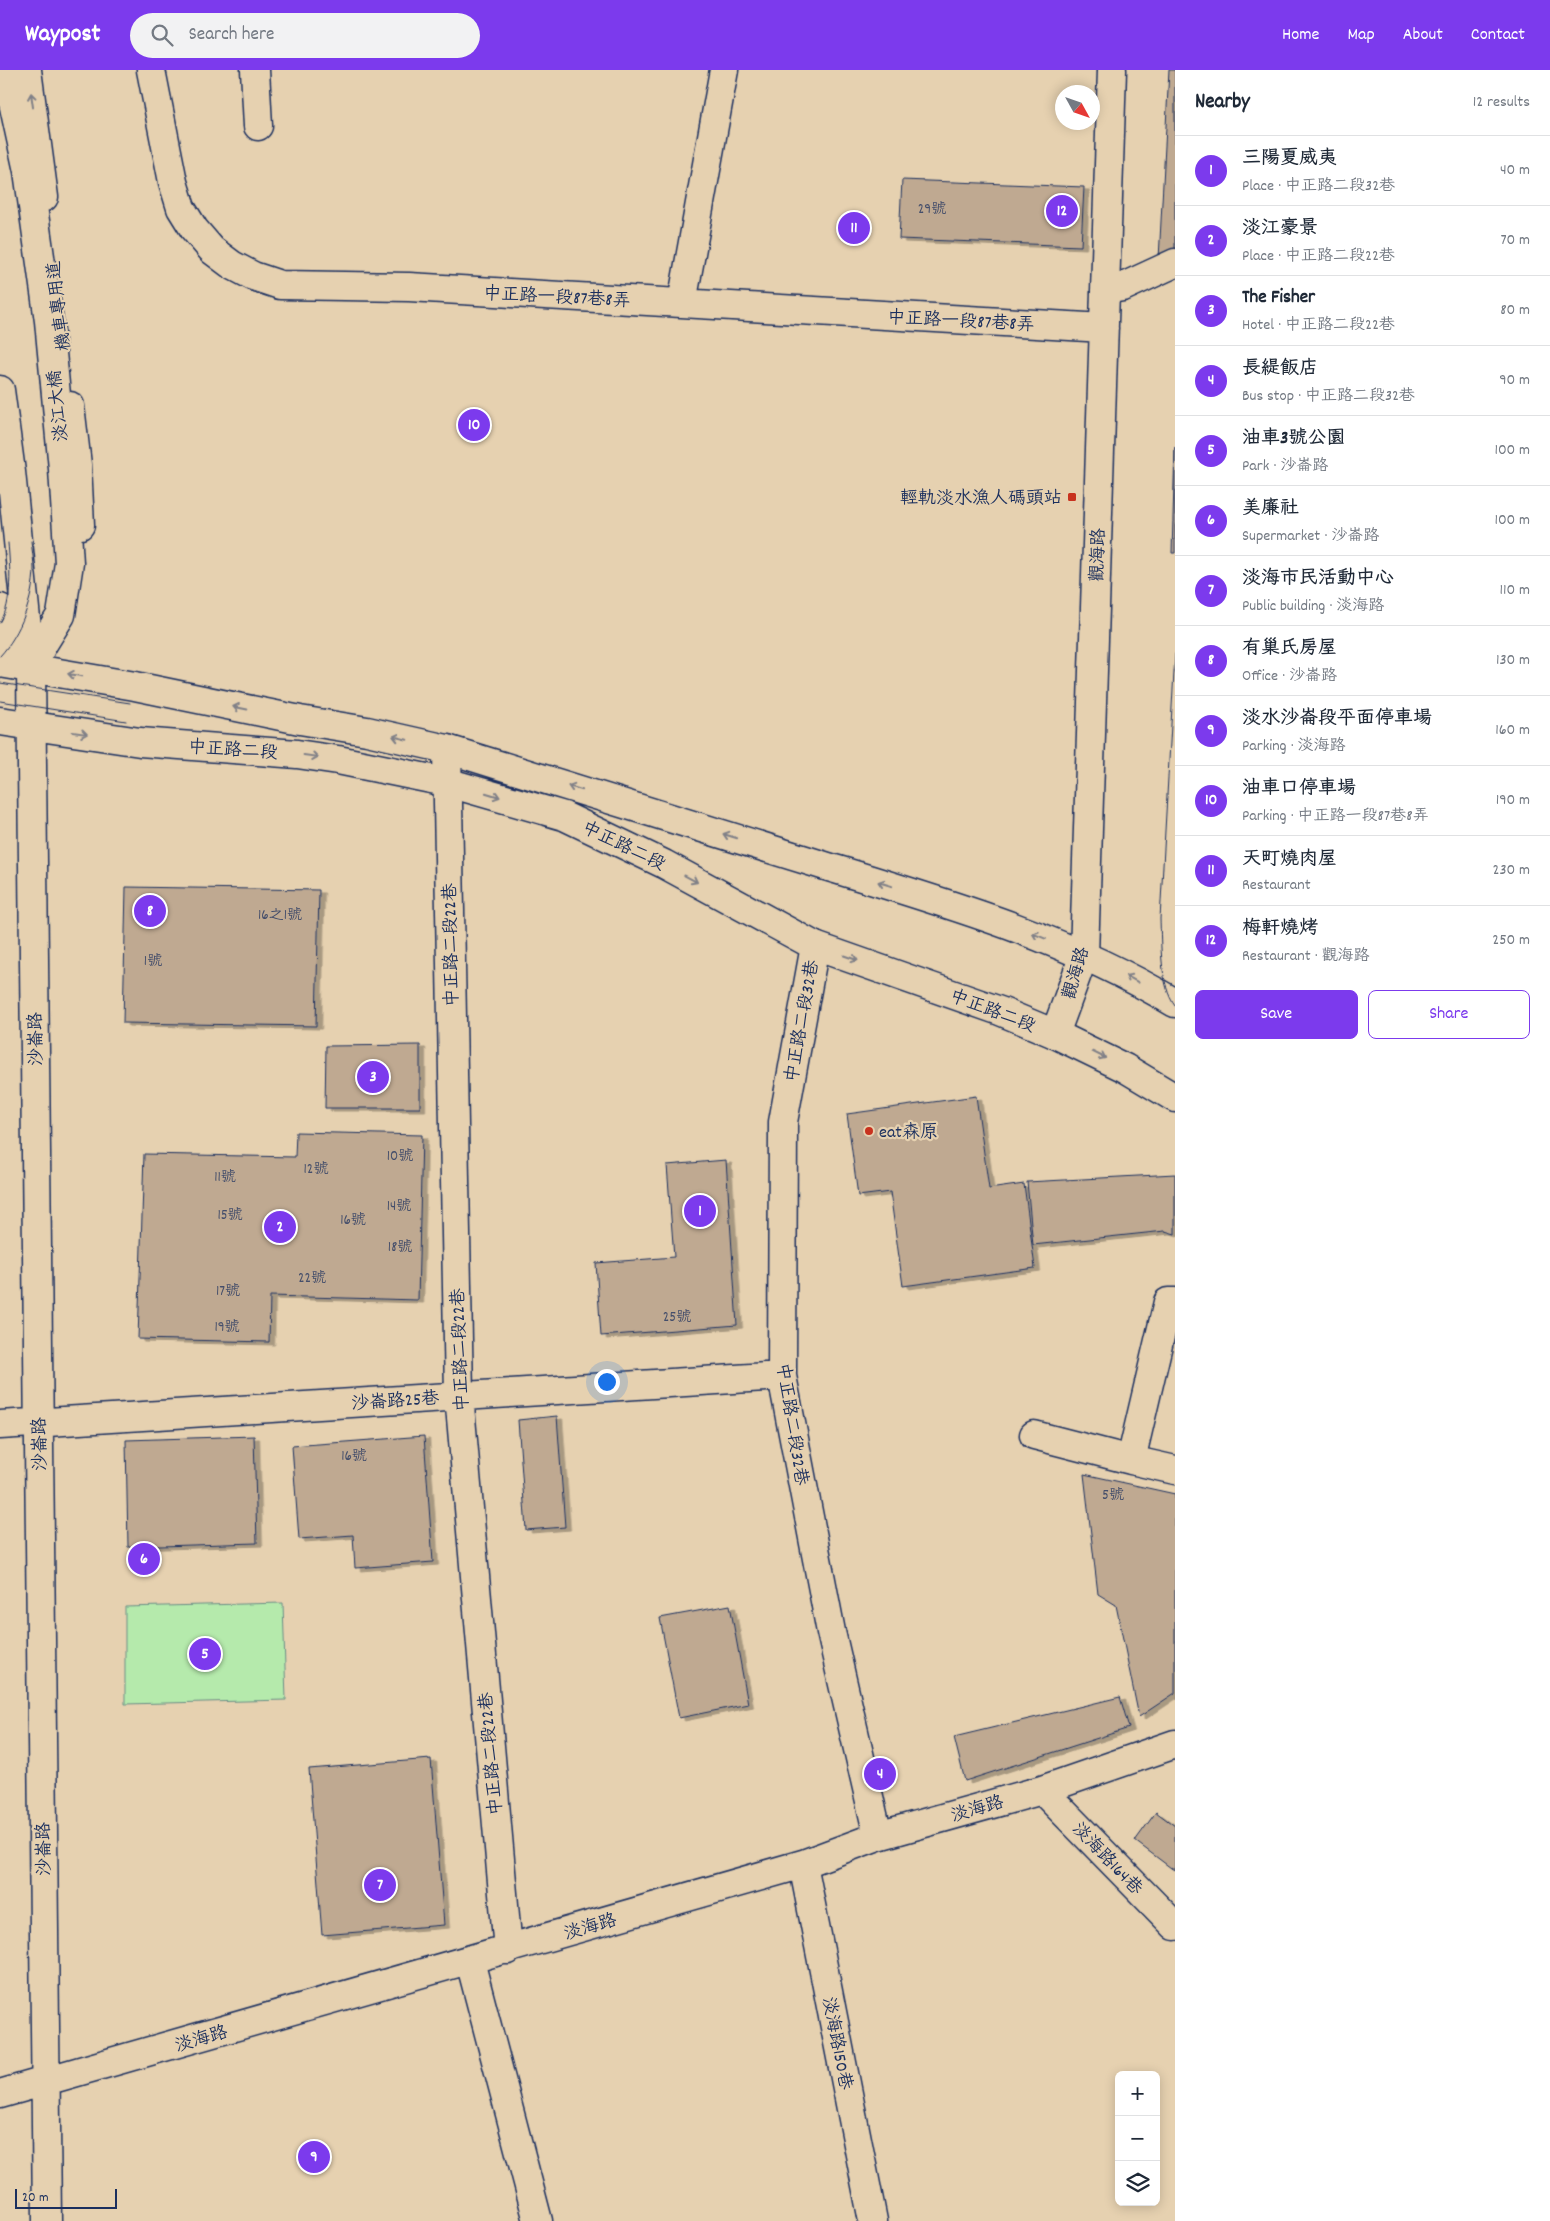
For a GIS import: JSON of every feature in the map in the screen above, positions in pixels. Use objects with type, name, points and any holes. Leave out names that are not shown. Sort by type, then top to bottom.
[{"type":"main road","name":"淡江大橋","points":[[6,70],[28,170],[49,321],[63,469],[69,563],[61,615],[31,668]]},
{"type":"main road","name":"機車專用道","points":[[27,70],[77,465],[81,564],[70,618],[58,646],[31,668]]},
{"type":"main road","name":"中正路一段87巷8弄","points":[[151,70],[173,182],[181,208],[194,229],[212,250],[232,265],[253,276],[280,285],[409,288],[1104,328]]},
{"type":"main road","points":[[255,70],[258,126]]},
{"type":"main road","points":[[682,304],[724,70]]},
{"type":"main road","name":"觀海路","points":[[1055,1034],[1084,955],[1112,70]]},
{"type":"main road","points":[[1105,290],[1123,287],[1175,263]]},
{"type":"main road","name":"沙崙路","points":[[0,390],[11,472],[31,668],[47,2221]]},
{"type":"main road","points":[[0,608],[10,646],[31,668]]},
{"type":"main road","points":[[0,648],[3,652],[31,668]]},
{"type":"main road","name":"中正路二段","points":[[0,663],[149,689],[300,720],[367,731],[447,749],[938,900],[1084,955],[1175,1003]]},
{"type":"main road","name":"中正路二段","points":[[0,721],[140,742],[297,754],[338,760],[446,782],[564,816],[664,864],[815,946],[1000,1011],[1055,1034],[1125,1068],[1175,1098]]},
{"type":"main road","name":"中正路二段22巷","points":[[447,749],[446,782],[459,1395],[508,1950]]},
{"type":"main road","name":"中正路二段32巷","points":[[815,946],[783,1122],[782,1376],[831,1632],[878,1836]]},
{"type":"main road","points":[[1131,1460],[1168,1302],[1175,1302]]},
{"type":"main road","name":"沙崙路25巷","points":[[0,1425],[782,1376]]},
{"type":"main road","points":[[1034,1435],[1175,1470]]},
{"type":"main road","name":"淡海路","points":[[0,2094],[804,1864],[878,1836],[1042,1790],[1175,1744]]},
{"type":"main road","name":"淡海路164巷","points":[[1042,1790],[1175,1926]]},
{"type":"main road","name":"淡海路150巷","points":[[804,1864],[873,2221]]},
{"type":"main road","points":[[470,1961],[538,2221]]},
{"type":"green space","points":[[283,1603],[286,1700],[125,1704],[125,1607]]},
{"type":"building","points":[[1169,70],[1175,70],[1175,253],[1159,259]]},
{"type":"building","points":[[902,180],[1084,187],[1081,246],[899,239]]},
{"type":"building","points":[[1175,447],[1175,553],[1172,553]]},
{"type":"building","points":[[126,887],[319,890],[316,1026],[123,1023]]},
{"type":"building","points":[[420,1045],[420,1108],[325,1108],[326,1046]]},
{"type":"building","points":[[976,1096],[989,1189],[1024,1184],[1035,1268],[903,1286],[890,1192],[858,1196],[847,1114]]},
{"type":"building","points":[[296,1132],[422,1135],[418,1300],[270,1296],[269,1342],[138,1339],[144,1154],[295,1157]]},
{"type":"building","points":[[726,1160],[737,1325],[601,1336],[596,1263],[674,1257],[667,1165]]},
{"type":"building","points":[[1175,1174],[1175,1234],[1165,1231],[1033,1245],[1027,1182]]},
{"type":"building","points":[[557,1416],[565,1527],[526,1530],[518,1420]]},
{"type":"building","points":[[254,1436],[257,1543],[128,1547],[126,1440]]},
{"type":"building","points":[[424,1436],[433,1562],[355,1568],[353,1535],[299,1539],[292,1446]]},
{"type":"building","points":[[1084,1474],[1175,1494],[1175,1693],[1139,1717],[1116,1605],[1098,1594]]},
{"type":"building","points":[[730,1605],[748,1704],[679,1718],[660,1618]]},
{"type":"building","points":[[1120,1697],[1129,1728],[965,1781],[954,1737]]},
{"type":"building","points":[[431,1759],[444,1925],[322,1935],[309,1769]]},
{"type":"building","points":[[1156,1812],[1175,1826],[1175,1871],[1135,1841]]},
{"type":"tram line","points":[[0,656],[20,626],[28,604],[34,569],[31,541]]},
{"type":"tram line","points":[[0,623],[9,595],[8,543]]},
{"type":"tram line","points":[[1175,654],[1160,919],[1164,976],[1170,998],[1175,1006]]},
{"type":"tram line","points":[[0,683],[130,703]]},
{"type":"tram line","points":[[0,701],[126,721]]},
{"type":"place","name":"梅軒燒烤","points":[[1062,211]]},
{"type":"place","name":"天町燒肉屋","points":[[854,228]]},
{"type":"place","name":"油車口停車場","points":[[474,425]]},
{"type":"place","name":"輕軌淡水漁人碼頭站","points":[[1072,497]]},
{"type":"place","name":"有巢氏房屋","points":[[150,911]]},
{"type":"place","name":"The Fisher","points":[[373,1077]]},
{"type":"place","name":"eat森原","points":[[869,1131]]},
{"type":"place","name":"三陽夏威夷","points":[[700,1211]]},
{"type":"place","name":"淡江豪景","points":[[280,1227]]},
{"type":"place","name":"美廉社","points":[[144,1559]]},
{"type":"place","name":"油車3號公園","points":[[205,1654]]},
{"type":"place","name":"長緹飯店","points":[[880,1774]]},
{"type":"place","name":"淡海市民活動中心","points":[[380,1885]]},
{"type":"place","name":"淡水沙崙段平面停車場","points":[[314,2157]]}]
